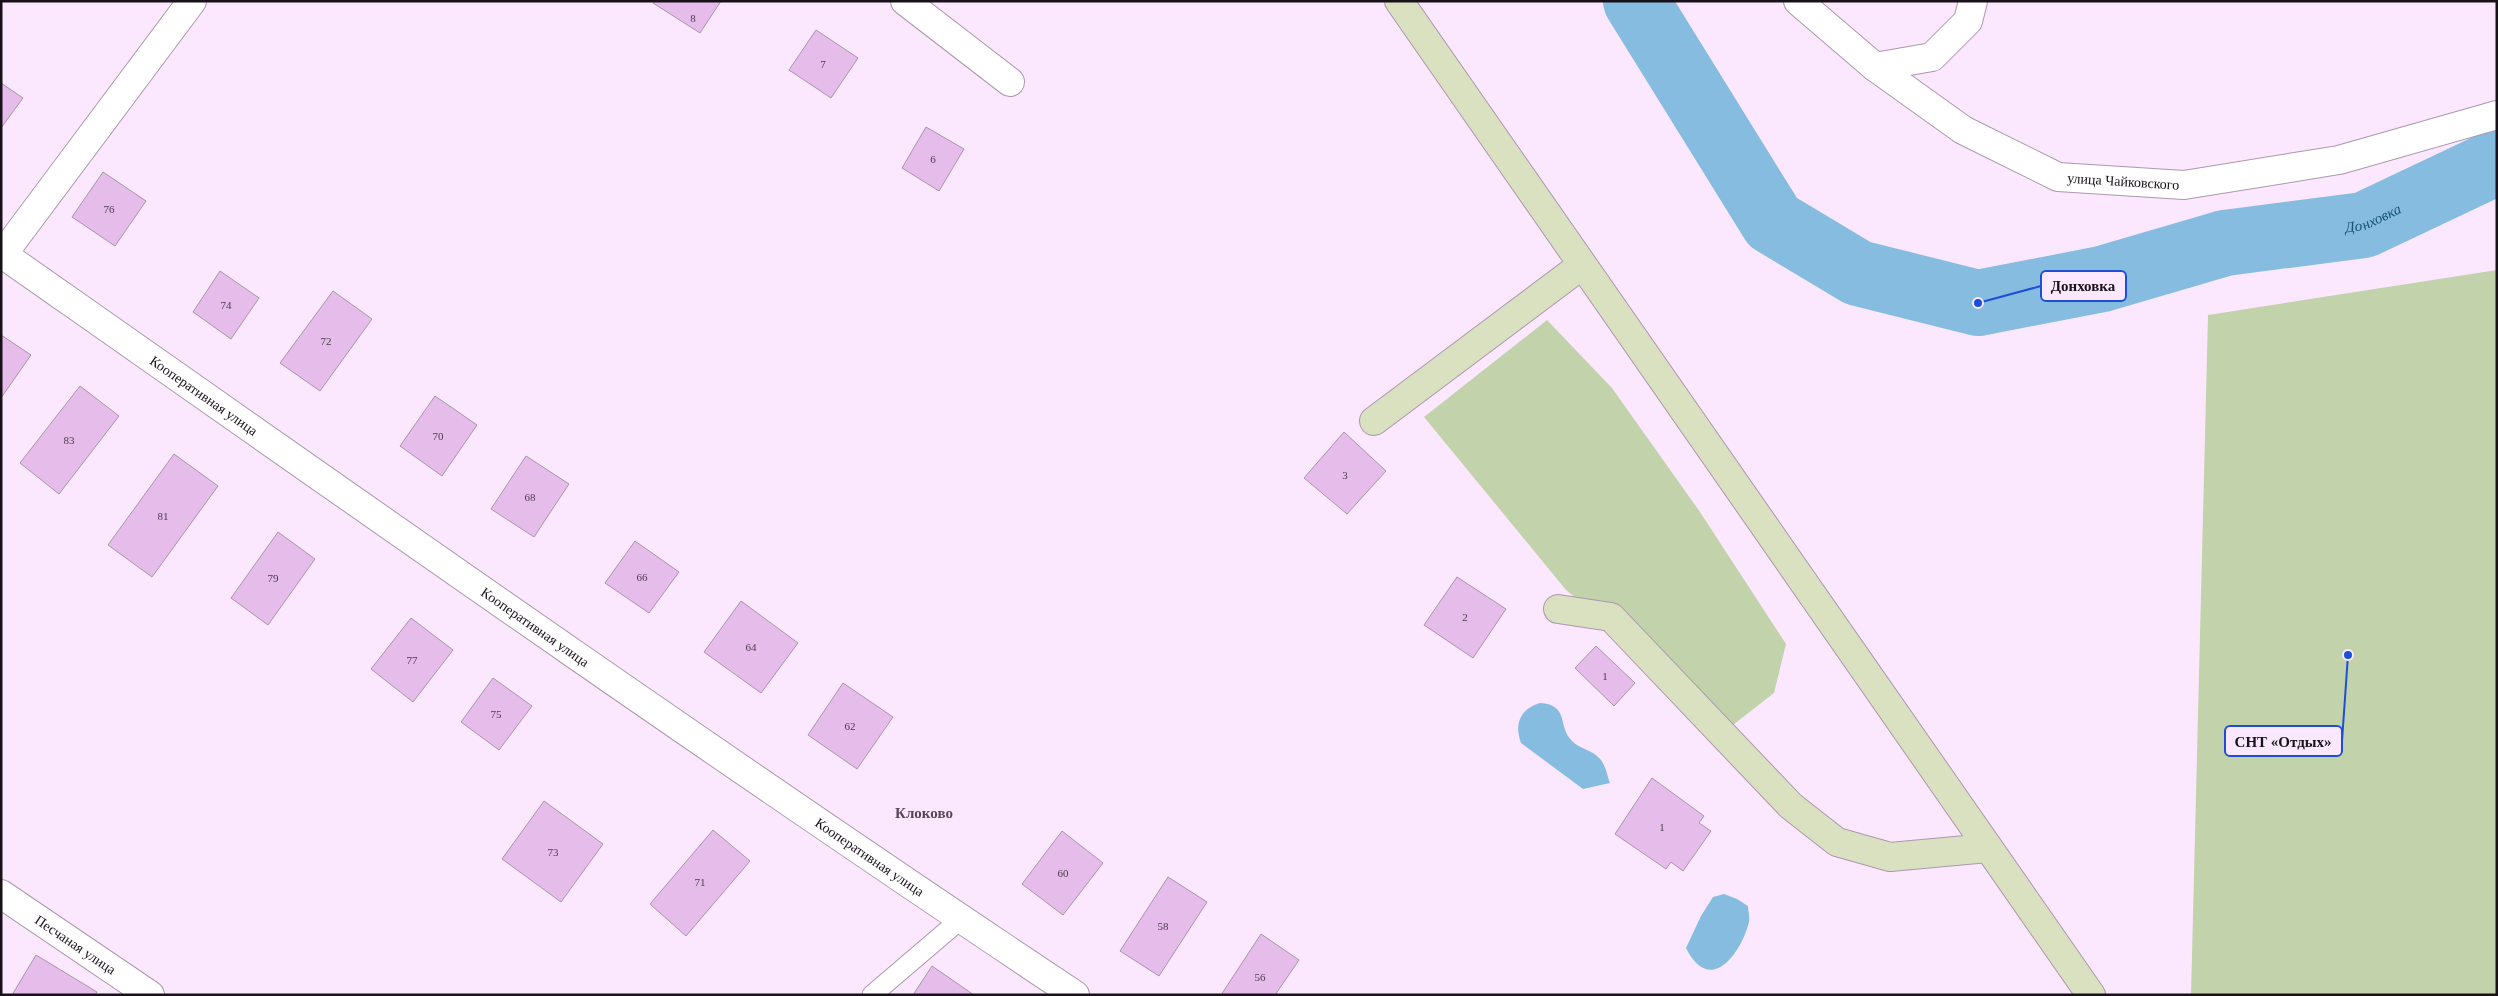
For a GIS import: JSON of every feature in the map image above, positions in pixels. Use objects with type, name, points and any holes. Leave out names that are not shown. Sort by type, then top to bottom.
[{"type":"street","points":[[2,254],[192,1]]},
{"type":"street","points":[[906,1],[1010,82]]},
{"type":"street","points":[[1399,1],[2091,995]]},
{"type":"street","name":"улица Чайковского","points":[[1798,1],[1875,67],[1963,130],[2058,177],[2184,185],[2339,160],[2497,116]]},
{"type":"street","points":[[1875,67],[1932,57],[1968,21],[1972,1]]},
{"type":"street","name":"Кооперативная улица","points":[[2,254],[364,509],[961,919],[1075,995]]},
{"type":"street","points":[[1374,421],[1582,265]]},
{"type":"street","points":[[1558,609],[1611,617],[1791,806],[1837,842],[1890,857],[1988,848]]},
{"type":"street","name":"Песчаная улица","points":[[1,894],[150,995]]},
{"type":"lane","points":[[872,995],[961,919]]},
{"type":"green space","points":[[2497,270],[2497,995],[2191,995],[2208,315]]},
{"type":"green space","points":[[1547,320],[1612,388],[1700,512],[1786,644],[1774,693],[1733,725],[1566,590],[1424,417]]},
{"type":"water","points":[[1540,703],[1556,708],[1572,741],[1601,760],[1610,783],[1583,789],[1521,743],[1518,730],[1520,718],[1528,709]]},
{"type":"water","points":[[1724,894],[1748,906],[1749,922],[1745,934],[1732,957],[1723,965],[1714,969],[1705,969],[1695,962],[1686,948],[1701,916],[1713,897]]},
{"type":"building","points":[[654,1],[721,1],[700,33],[653,3]]},
{"type":"building","points":[[816,30],[858,58],[831,98],[789,70]]},
{"type":"building","points":[[1,83],[23,98],[1,128]]},
{"type":"building","points":[[926,127],[964,149],[939,191],[902,168]]},
{"type":"building","points":[[103,172],[146,201],[115,246],[72,217]]},
{"type":"building","points":[[220,271],[259,298],[231,339],[193,312]]},
{"type":"building","points":[[333,291],[372,319],[320,391],[280,363]]},
{"type":"building","points":[[1,335],[31,355],[1,398]]},
{"type":"building","points":[[80,386],[119,416],[59,494],[20,463]]},
{"type":"building","points":[[435,396],[477,425],[442,476],[400,446]]},
{"type":"building","points":[[1344,432],[1386,471],[1347,514],[1304,478]]},
{"type":"building","points":[[174,454],[218,486],[152,577],[108,545]]},
{"type":"building","points":[[526,456],[569,484],[534,537],[491,509]]},
{"type":"building","points":[[278,532],[315,559],[268,625],[231,598]]},
{"type":"building","points":[[635,541],[679,572],[649,613],[605,583]]},
{"type":"building","points":[[1457,577],[1506,609],[1473,658],[1424,625]]},
{"type":"building","points":[[741,601],[798,643],[761,693],[704,652]]},
{"type":"building","points":[[411,618],[453,650],[413,702],[371,669]]},
{"type":"building","points":[[1596,646],[1635,683],[1614,706],[1575,668]]},
{"type":"building","points":[[493,678],[532,706],[499,750],[461,722]]},
{"type":"building","points":[[843,683],[893,717],[857,769],[808,735]]},
{"type":"building","points":[[1652,778],[1704,816],[1699,823],[1711,831],[1683,871],[1671,862],[1666,869],[1615,834]]},
{"type":"building","points":[[544,801],[603,844],[561,902],[502,859]]},
{"type":"building","points":[[713,830],[750,861],[686,936],[650,904]]},
{"type":"building","points":[[1062,831],[1103,863],[1063,915],[1022,884]]},
{"type":"building","points":[[1168,877],[1207,902],[1159,976],[1120,951]]},
{"type":"building","points":[[1261,934],[1299,960],[1275,995],[1221,995]]},
{"type":"building","points":[[36,955],[97,992],[95,995],[12,995]]},
{"type":"building","points":[[932,966],[974,995],[913,995]]},
{"type":"waterway","name":"Донховка","points":[[1636,1],[1773,222],[1858,273],[1978,303],[2102,279],[2225,243],[2364,225],[2497,162]]},
{"type":"place","name":"Донховка","points":[[1978,303]]},
{"type":"place","name":"СНТ «Отдых»","points":[[2348,655]]},
{"type":"district","name":"Клоково","points":[[924,813]]}]
